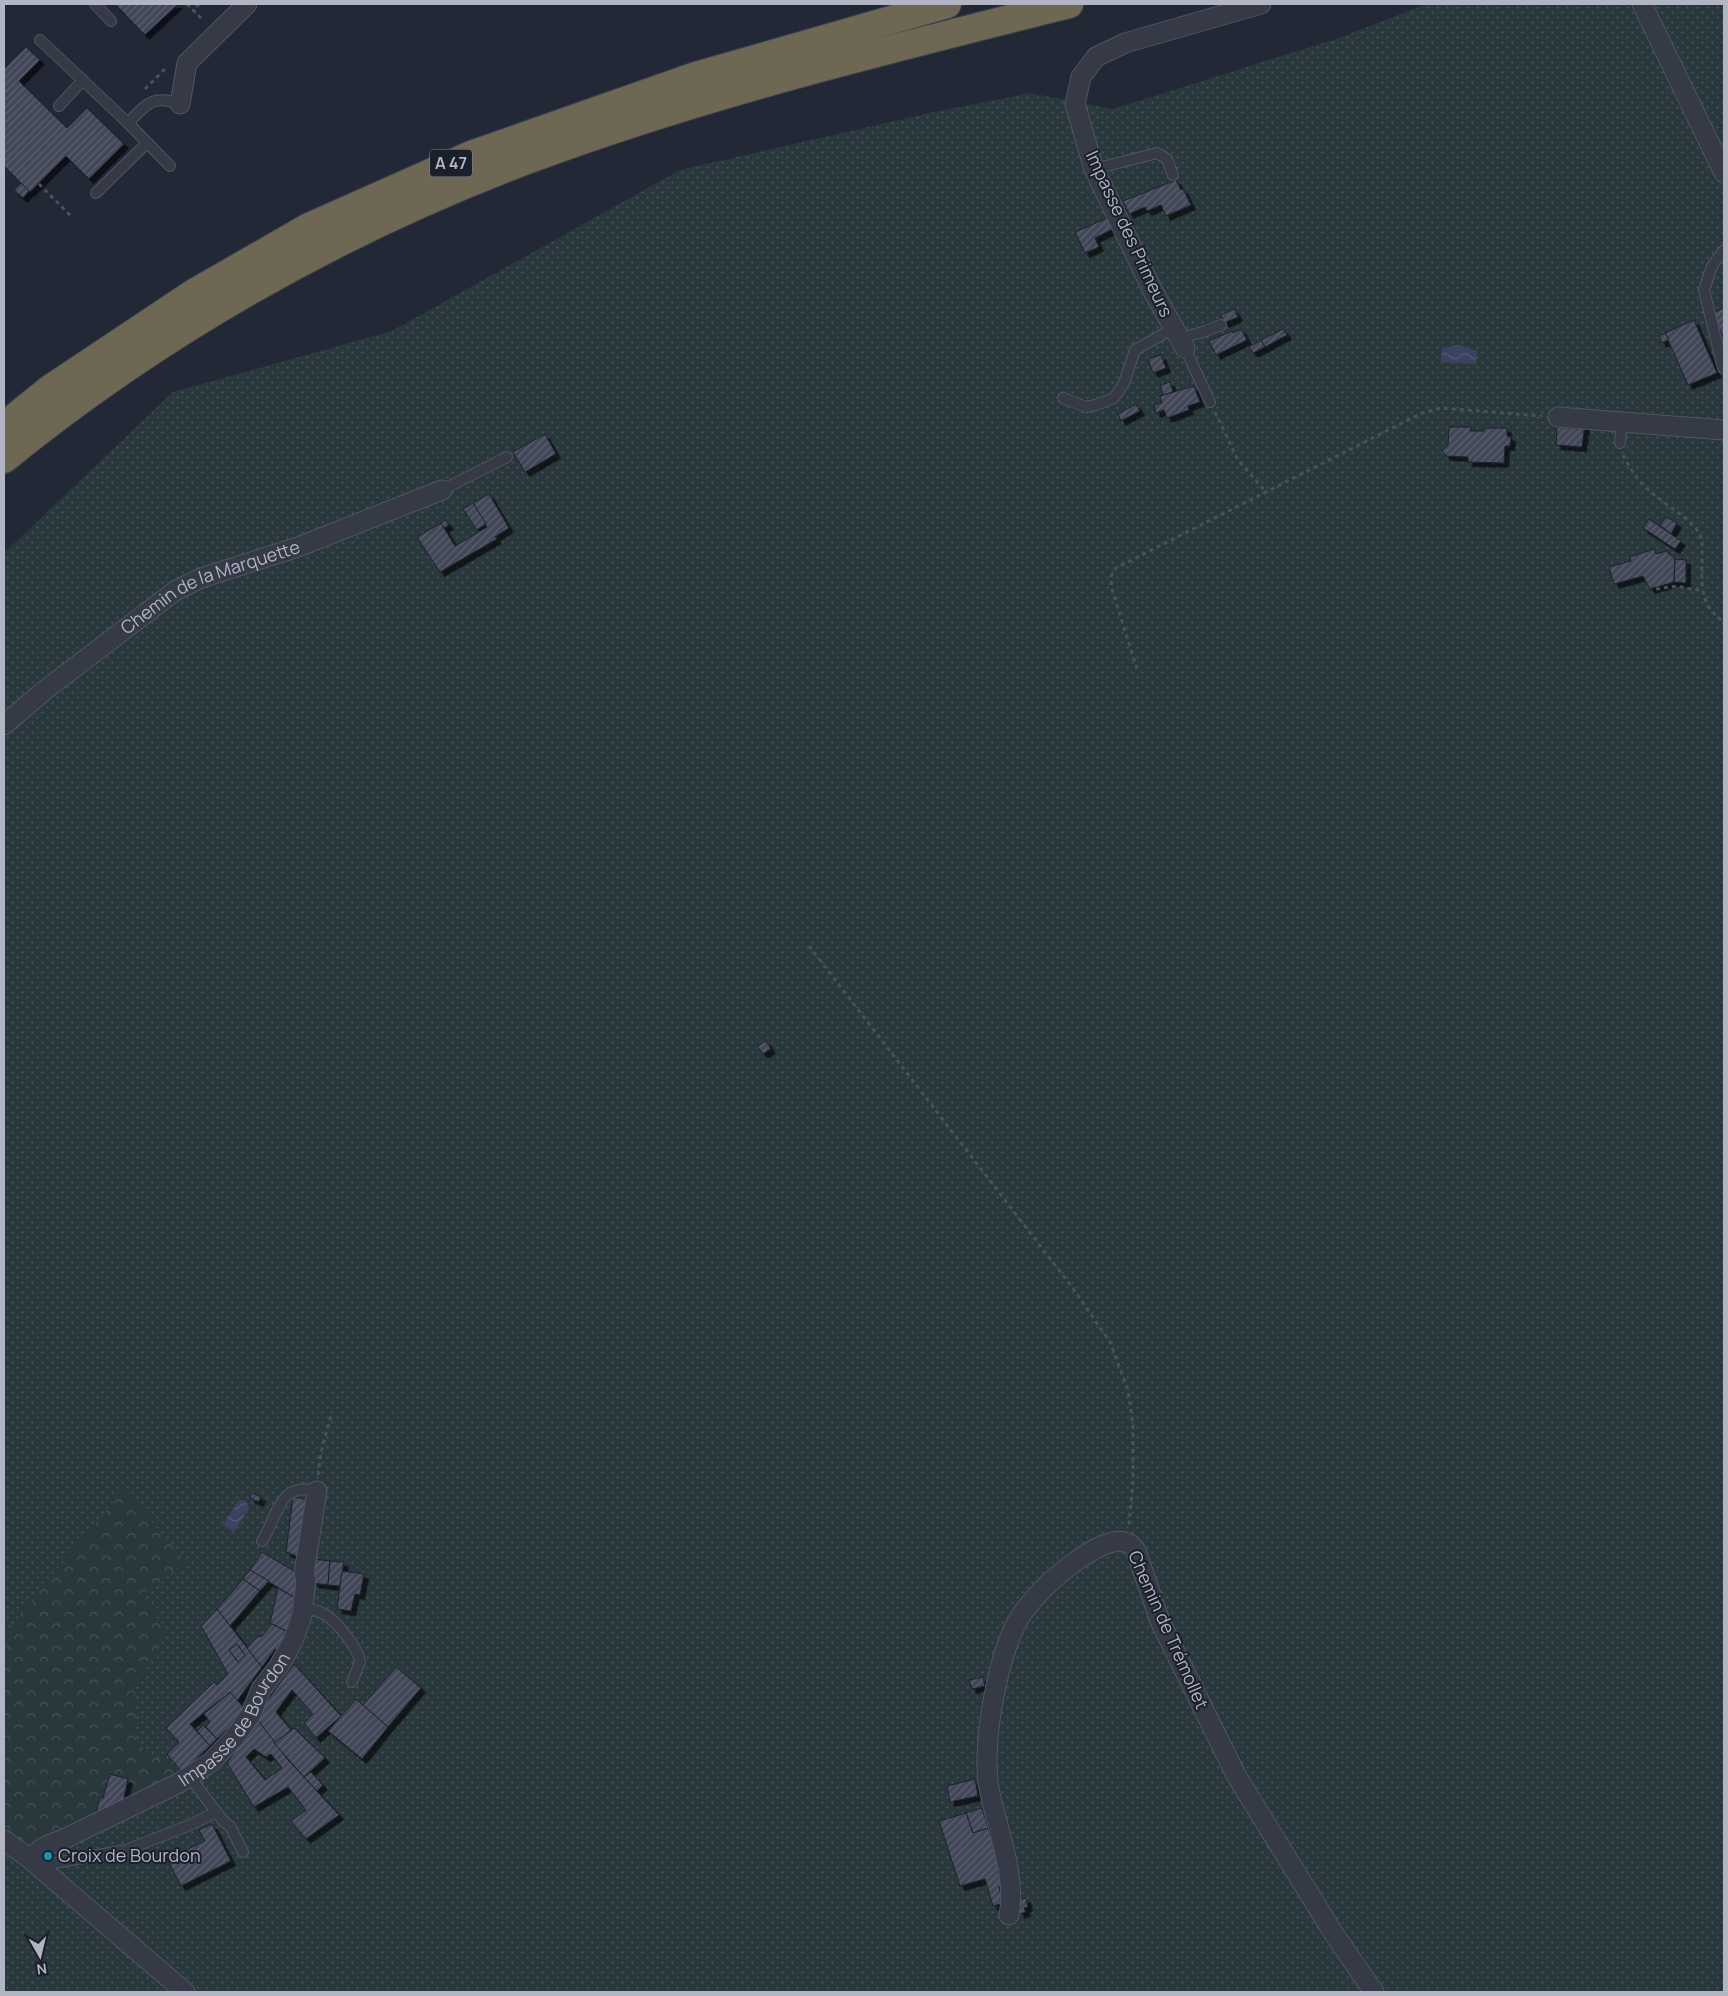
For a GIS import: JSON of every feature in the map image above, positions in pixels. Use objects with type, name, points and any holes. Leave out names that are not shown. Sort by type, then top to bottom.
[{"type":"highway","name":"A 47","points":[[4,426],[50,389],[194,293],[309,227],[470,155],[696,76],[947,4]]},
{"type":"highway","name":"A 47","points":[[4,458],[88,394],[225,304],[364,230],[440,196],[526,160],[706,100],[1069,4]]},
{"type":"street","points":[[180,104],[187,63],[247,4]]},
{"type":"street","name":"Impasse des Primeurs","points":[[1180,338],[1153,291],[1094,169],[1075,104],[1081,77],[1096,57],[1125,43],[1260,4]]},
{"type":"street","points":[[1642,4],[1724,173]]},
{"type":"street","points":[[1558,417],[1724,430]]},
{"type":"street","name":"Chemin de la Marquette","points":[[4,724],[175,590],[201,578],[298,547],[442,490]]},
{"type":"street","name":"Impasse de Bourdon","points":[[34,1862],[38,1850],[48,1844],[64,1839],[189,1776],[211,1762],[235,1737],[251,1714],[260,1689],[279,1666],[302,1616],[306,1580],[304,1573],[317,1491]]},
{"type":"street","name":"Chemin de Trémollet","points":[[1008,1915],[1011,1899],[1007,1862],[989,1790],[987,1768],[994,1694],[1004,1657],[1011,1636],[1024,1612],[1049,1584],[1078,1559],[1102,1545],[1116,1542],[1128,1543],[1136,1551],[1160,1622],[1236,1775],[1334,1934],[1374,1992]]},
{"type":"street","points":[[4,1840],[34,1862],[185,1992]]},
{"type":"lane","points":[[95,4],[111,21]]},
{"type":"lane","points":[[40,40],[128,123],[170,166]]},
{"type":"lane","points":[[59,106],[83,80]]},
{"type":"lane","points":[[128,123],[149,102],[168,100],[180,104]]},
{"type":"lane","points":[[96,193],[147,143]]},
{"type":"lane","points":[[1094,169],[1157,153],[1167,159],[1173,176]]},
{"type":"lane","points":[[1723,368],[1704,290],[1712,266],[1724,250]]},
{"type":"lane","points":[[1064,398],[1086,407],[1096,406],[1114,398],[1124,383],[1135,350],[1203,332],[1221,325]]},
{"type":"lane","points":[[1180,338],[1210,402]]},
{"type":"lane","points":[[1620,443],[1621,430],[1625,423]]},
{"type":"lane","points":[[442,490],[507,458]]},
{"type":"lane","points":[[262,1541],[270,1529],[281,1502],[286,1495],[300,1488],[317,1491]]},
{"type":"lane","points":[[303,1608],[323,1613],[333,1621],[354,1646],[360,1662],[352,1682]]},
{"type":"lane","points":[[189,1776],[224,1822],[230,1826],[243,1852]]},
{"type":"lane","points":[[34,1862],[126,1850],[190,1825],[216,1812]]},
{"type":"path","points":[[187,4],[205,22]]},
{"type":"path","points":[[193,10],[199,4]]},
{"type":"path","points":[[39,184],[72,216]]},
{"type":"path","points":[[1210,402],[1238,460],[1266,492]]},
{"type":"path","points":[[1137,669],[1111,586],[1111,576],[1116,568],[1422,413],[1441,408],[1558,417]]},
{"type":"path","points":[[1620,443],[1622,453],[1636,476],[1650,491],[1695,527],[1700,536],[1702,546],[1704,598],[1708,608],[1724,622]]},
{"type":"path","points":[[1656,589],[1677,586],[1695,590],[1703,589]]},
{"type":"path","points":[[809,946],[1066,1279],[1110,1342],[1128,1390],[1133,1425],[1133,1481],[1128,1543]]},
{"type":"path","points":[[317,1491],[321,1452],[332,1412]]},
{"type":"green space","points":[[1427,4],[1724,4],[1724,1992],[4,1992],[4,553],[173,392],[392,331],[680,170],[930,113],[1030,93],[1113,109],[1336,39]]},
{"type":"green space","points":[[124,1489],[186,1562],[142,1595],[166,1631],[135,1687],[137,1744],[180,1773],[38,1850],[4,1840],[4,1626],[12,1625]]},
{"type":"water","points":[[1460,345],[1477,351],[1476,364],[1441,362],[1442,348]]},
{"type":"water","points":[[238,1501],[246,1501],[249,1509],[234,1532],[223,1525]]},
{"type":"building","points":[[115,4],[178,4],[145,35]]},
{"type":"building","points":[[26,47],[40,60],[19,81],[67,128],[87,108],[124,144],[89,179],[66,156],[30,192],[4,166],[4,69]]},
{"type":"building","points":[[1176,180],[1191,205],[1166,216],[1161,205],[1147,211],[1145,207],[1129,214],[1123,201]]},
{"type":"building","points":[[21,183],[29,191],[23,198],[14,190]]},
{"type":"building","points":[[1112,216],[1117,227],[1095,238],[1099,247],[1085,253],[1075,232]]},
{"type":"building","points":[[1724,308],[1724,334],[1722,335],[1713,313]]},
{"type":"building","points":[[1234,309],[1238,317],[1224,323],[1221,315]]},
{"type":"building","points":[[1694,320],[1717,373],[1688,385],[1665,333]]},
{"type":"building","points":[[1241,329],[1247,340],[1216,355],[1209,341]]},
{"type":"building","points":[[1283,329],[1287,335],[1265,347],[1261,340]]},
{"type":"building","points":[[1665,333],[1669,340],[1662,343],[1659,336]]},
{"type":"building","points":[[1261,340],[1265,347],[1253,353],[1249,347]]},
{"type":"building","points":[[1161,355],[1166,368],[1153,373],[1148,359]]},
{"type":"building","points":[[1170,382],[1173,392],[1163,395],[1160,385]]},
{"type":"building","points":[[1194,386],[1200,402],[1188,406],[1189,410],[1167,418],[1164,410],[1156,413],[1154,405],[1162,403],[1160,396]]},
{"type":"building","points":[[1136,404],[1140,411],[1121,421],[1118,414]]},
{"type":"building","points":[[1579,424],[1585,424],[1582,447],[1556,445],[1557,427],[1579,429]]},
{"type":"building","points":[[1449,427],[1471,427],[1470,431],[1484,431],[1485,428],[1507,428],[1507,436],[1511,437],[1510,446],[1505,446],[1504,463],[1468,462],[1468,457],[1446,456],[1442,450],[1448,445]]},
{"type":"building","points":[[545,434],[556,454],[525,472],[513,452]]},
{"type":"building","points":[[489,494],[509,528],[495,537],[497,539],[440,572],[417,537],[441,523],[455,546],[487,527],[473,503]]},
{"type":"building","points":[[473,503],[486,524],[477,530],[463,509]]},
{"type":"building","points":[[1666,517],[1677,523],[1671,534],[1660,525]]},
{"type":"building","points":[[1649,519],[1681,541],[1675,549],[1643,528]]},
{"type":"building","points":[[445,520],[449,525],[444,528],[441,523]]},
{"type":"building","points":[[1654,549],[1656,554],[1666,551],[1675,559],[1674,582],[1650,589],[1643,576],[1614,584],[1609,567],[1631,561],[1630,557]]},
{"type":"building","points":[[1675,559],[1686,560],[1686,583],[1674,582]]},
{"type":"building","points":[[766,1041],[771,1049],[763,1054],[757,1046]]},
{"type":"building","points":[[252,1493],[261,1497],[259,1502],[250,1498]]},
{"type":"building","points":[[293,1497],[310,1500],[301,1558],[286,1552]]},
{"type":"building","points":[[262,1552],[299,1574],[295,1598],[250,1570]]},
{"type":"building","points":[[311,1559],[330,1561],[328,1585],[313,1583]]},
{"type":"building","points":[[330,1561],[344,1562],[340,1586],[328,1585]]},
{"type":"building","points":[[250,1570],[269,1581],[260,1591],[243,1579]]},
{"type":"building","points":[[342,1571],[364,1574],[360,1595],[355,1594],[351,1611],[337,1609]]},
{"type":"building","points":[[243,1579],[260,1591],[230,1626],[217,1609]]},
{"type":"building","points":[[278,1588],[295,1598],[288,1632],[270,1623]]},
{"type":"building","points":[[217,1609],[262,1667],[237,1701],[230,1692],[190,1724],[210,1746],[182,1772],[167,1754],[179,1742],[166,1728],[214,1682],[217,1685],[228,1674],[201,1626]],"holes":[[[237,1644],[245,1655],[238,1662],[229,1650]]]},
{"type":"building","points":[[272,1624],[288,1632],[278,1651],[275,1649],[262,1667],[247,1648],[257,1637],[262,1636]]},
{"type":"building","points":[[237,1644],[245,1655],[238,1662],[229,1650]]},
{"type":"building","points":[[294,1664],[341,1716],[316,1738],[304,1723],[313,1714],[292,1690],[276,1712],[291,1730],[274,1743],[255,1717]]},
{"type":"building","points":[[396,1667],[421,1688],[388,1727],[363,1705]]},
{"type":"building","points":[[983,1677],[985,1686],[972,1689],[969,1680]]},
{"type":"building","points":[[230,1692],[247,1711],[217,1739],[206,1727],[210,1722],[204,1714]]},
{"type":"building","points":[[356,1699],[388,1727],[362,1759],[328,1731]]},
{"type":"building","points":[[257,1719],[289,1761],[339,1815],[306,1839],[291,1821],[306,1810],[288,1787],[254,1807],[227,1763]],"holes":[[[254,1749],[266,1757],[271,1754],[282,1768],[265,1780],[246,1757]]]},
{"type":"building","points":[[203,1725],[217,1739],[210,1746],[197,1731]]},
{"type":"building","points":[[294,1728],[325,1758],[304,1777],[274,1743]]},
{"type":"building","points":[[311,1772],[323,1785],[317,1791],[304,1777]]},
{"type":"building","points":[[110,1774],[128,1779],[123,1802],[95,1815],[100,1798],[103,1798]]},
{"type":"building","points":[[975,1779],[978,1796],[950,1802],[947,1786]]},
{"type":"building","points":[[982,1808],[988,1828],[973,1833],[966,1813]]},
{"type":"building","points":[[966,1813],[973,1833],[988,1828],[1004,1879],[1005,1885],[999,1887],[1003,1903],[993,1906],[985,1879],[960,1886],[939,1821]]},
{"type":"building","points":[[212,1824],[231,1861],[181,1886],[167,1859],[205,1841],[199,1830]]},
{"type":"building","points":[[1026,1898],[1028,1907],[1024,1908],[1026,1912],[1020,1914],[1016,1900]]},
{"type":"place","name":"Croix de Bourdon","points":[[48,1856]]}]
